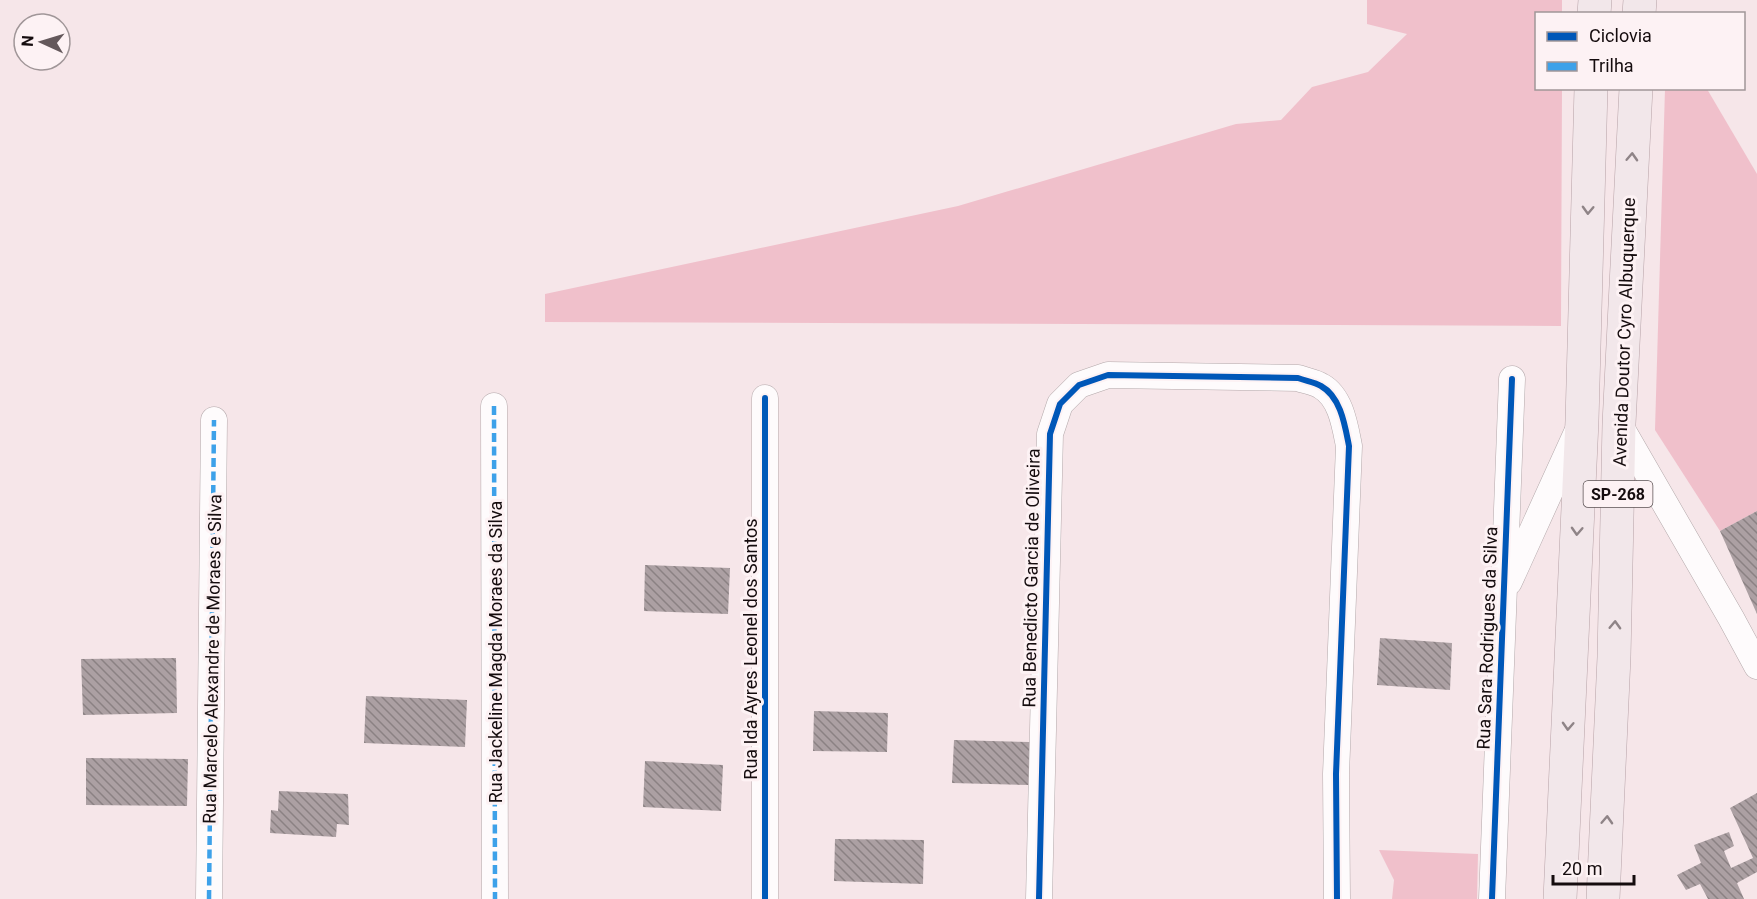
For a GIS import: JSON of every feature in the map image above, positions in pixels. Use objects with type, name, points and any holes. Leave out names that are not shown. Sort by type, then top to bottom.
[{"type":"main road","name":"SP-268","points":[[1560,899],[1582,421],[1591,90]]},
{"type":"main road","name":"Avenida Doutor Cyro Albuquerque","points":[[1603,899],[1614,657],[1619,424],[1636,90]]},
{"type":"street","name":"Rua Benedicto Garcia de Oliveira","points":[[1039,899],[1050,434],[1060,404],[1079,385],[1108,375],[1298,378],[1322,386],[1333,397],[1344,418],[1349,446],[1336,774],[1336,899]]},
{"type":"street","name":"Rua Sara Rodrigues da Silva","points":[[1492,899],[1512,379]]},
{"type":"street","name":"Rua Ida Ayres Leonel dos Santos","points":[[765,398],[765,899]]},
{"type":"street","name":"Rua Jackeline Magda Moraes da Silva","points":[[494,406],[495,899]]},
{"type":"street","name":"Rua Marcelo Alexandre de Moraes e Silva","points":[[209,899],[214,420]]},
{"type":"street","points":[[1504,594],[1582,421]]},
{"type":"street","points":[[1619,424],[1757,666]]},
{"type":"shaded area","points":[[1367,0],[1562,0],[1562,12],[1535,12],[1535,90],[1562,90],[1561,326],[545,322],[545,294],[958,206],[1236,124],[1281,120],[1312,87],[1368,72],[1407,34],[1367,24]]},
{"type":"shaded area","points":[[1665,90],[1708,90],[1757,174],[1757,511],[1720,531],[1655,430]]},
{"type":"shaded area","points":[[1379,850],[1478,854],[1477,899],[1392,899],[1394,880]]},
{"type":"building","points":[[1757,511],[1757,614],[1720,531]]},
{"type":"building","points":[[645,565],[730,568],[728,614],[644,611]]},
{"type":"building","points":[[1380,638],[1452,643],[1450,690],[1377,685]]},
{"type":"building","points":[[176,658],[177,713],[83,715],[81,659]]},
{"type":"building","points":[[366,696],[467,700],[465,747],[364,743]]},
{"type":"building","points":[[814,711],[888,713],[887,752],[813,751]]},
{"type":"building","points":[[954,740],[1030,742],[1029,785],[952,783]]},
{"type":"building","points":[[86,758],[188,759],[187,806],[86,805]]},
{"type":"building","points":[[645,761],[723,765],[721,811],[643,807]]},
{"type":"building","points":[[279,791],[348,794],[349,825],[337,824],[336,837],[270,833],[271,810],[278,811]]},
{"type":"building","points":[[1757,793],[1757,872],[1737,883],[1744,899],[1708,899],[1700,884],[1686,890],[1677,875],[1701,863],[1694,845],[1729,832],[1734,846],[1724,851],[1731,868],[1753,858],[1730,808]]},
{"type":"building","points":[[835,839],[924,840],[923,884],[834,881]]},
{"type":"marked path","points":[[494,406],[495,899]]},
{"type":"marked path","points":[[209,899],[214,420]]},
{"type":"cycle path","points":[[1039,899],[1050,434],[1060,404],[1079,385],[1108,375],[1298,378],[1321,386],[1328,391],[1338,405],[1349,446],[1336,774],[1337,899]]},
{"type":"cycle path","points":[[1492,899],[1512,379]]},
{"type":"cycle path","points":[[765,398],[765,899]]}]
